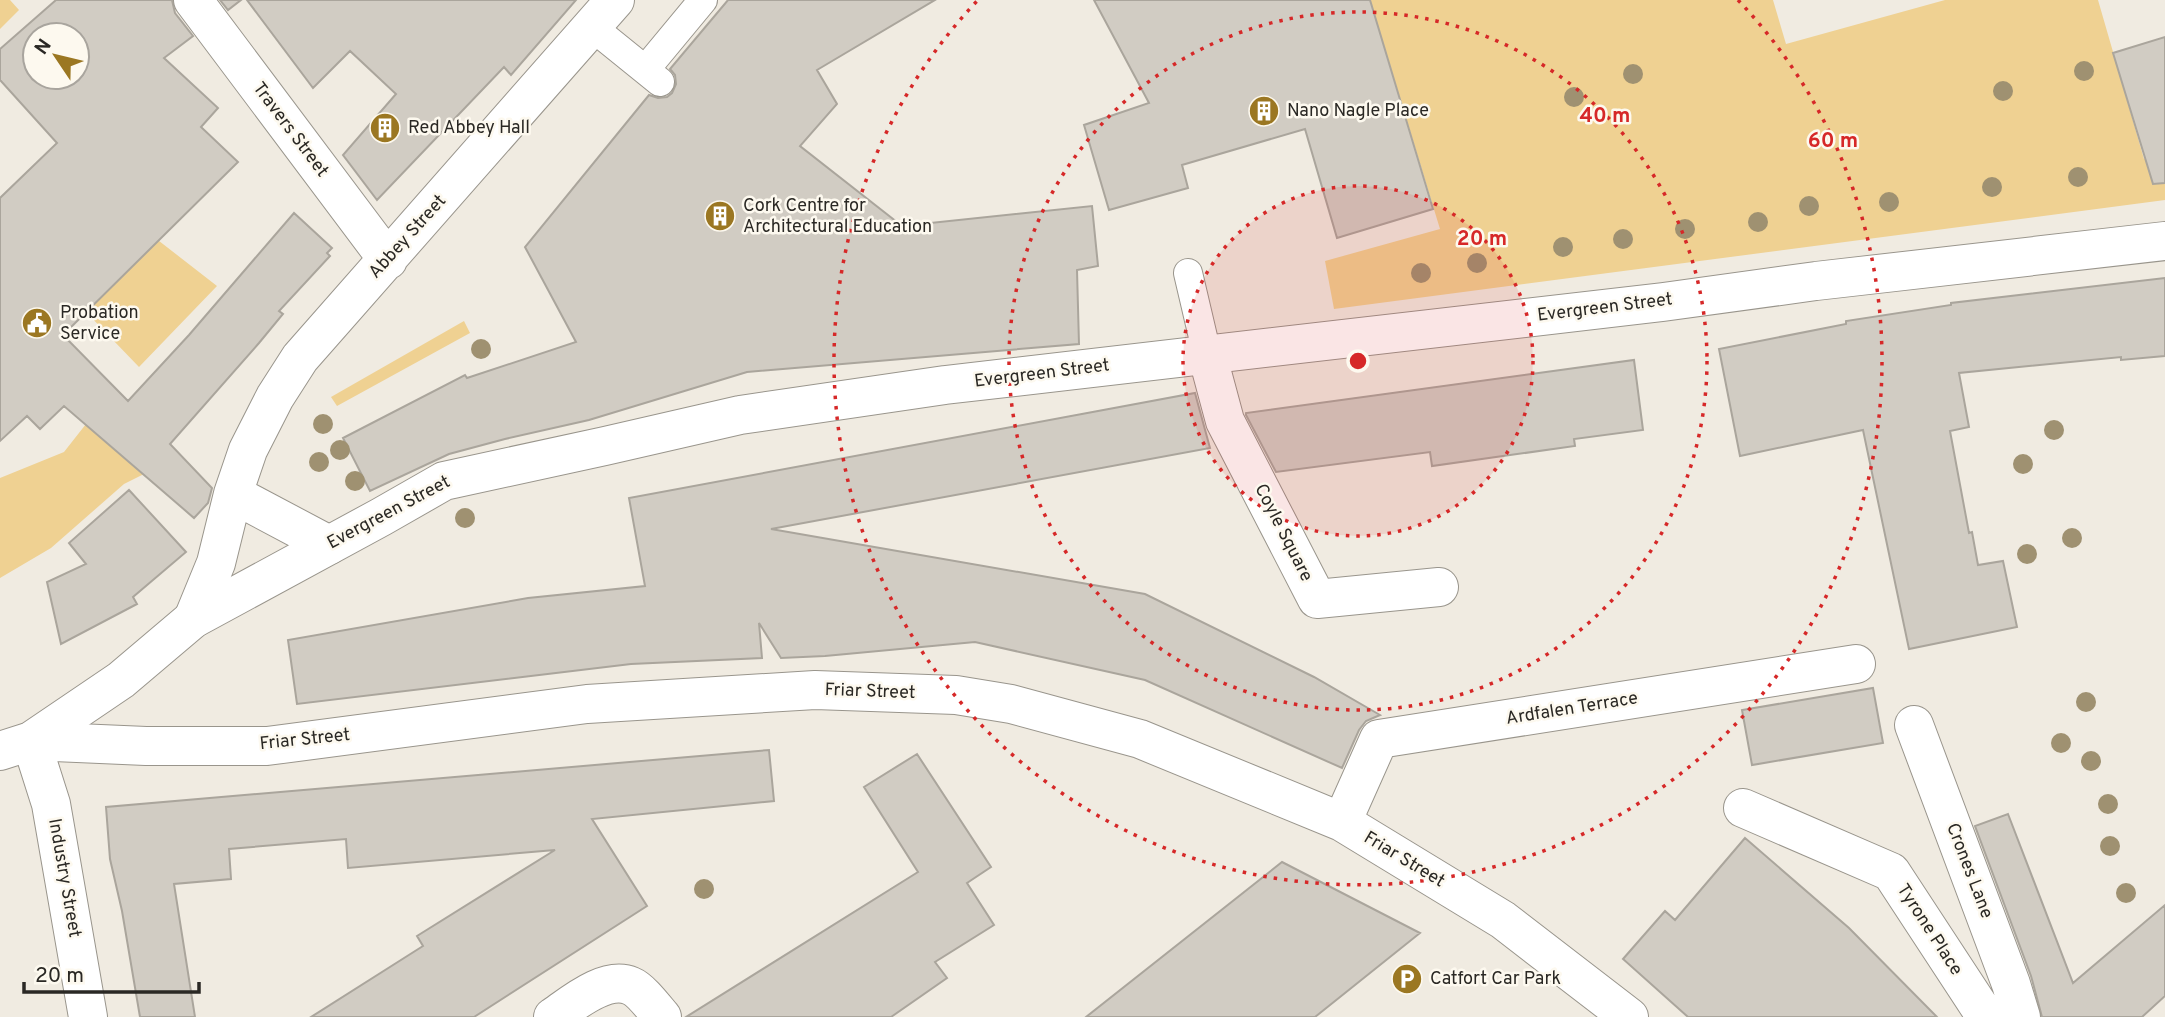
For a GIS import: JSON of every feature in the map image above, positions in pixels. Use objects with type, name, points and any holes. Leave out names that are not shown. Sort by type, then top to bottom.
[{"type":"street","name":"Travers Street","points":[[193,0],[388,260]]},
{"type":"street","name":"Abbey Street","points":[[193,619],[216,563],[233,494],[248,450],[275,397],[300,358],[603,13]]},
{"type":"street","name":"Evergreen Street","points":[[16,746],[121,680],[193,619],[443,481],[740,415],[945,385],[2165,241]]},
{"type":"street","name":"Coyle Square","points":[[1206,354],[1225,421],[1317,599],[1439,587]]},
{"type":"street","points":[[233,494],[329,545]]},
{"type":"street","name":"Ardfalen Terrace","points":[[1342,822],[1379,739],[1856,664]]},
{"type":"street","name":"Friar Street","points":[[16,746],[267,746],[587,704],[814,691],[956,695],[1011,704],[1140,739],[1342,822],[1503,920],[1629,1017]]},
{"type":"street","name":"Crones Lane","points":[[1914,725],[2021,1017]]},
{"type":"street","name":"Industry Street","points":[[16,746],[51,804],[88,1017]]},
{"type":"street","name":"Tyrone Place","points":[[1743,808],[1891,872],[1986,1017]]},
{"type":"street","points":[[553,1017],[598,987],[614,984],[631,986],[654,1008]]},
{"type":"lane","points":[[603,13],[653,76],[704,0]]},
{"type":"lane","points":[[1188,273],[1206,354]]},
{"type":"shaded area","points":[[0,0],[10,0],[19,10],[0,29]]},
{"type":"shaded area","points":[[1370,0],[1773,0],[1786,44],[1945,0],[2098,0],[2144,159],[2165,153],[2165,200],[1334,309],[1325,261],[1440,229]]},
{"type":"shaded area","points":[[69,171],[217,286],[139,367],[86,312],[117,282]]},
{"type":"shaded area","points":[[464,321],[470,333],[337,406],[331,397]]},
{"type":"shaded area","points":[[86,424],[144,474],[124,484],[51,548],[0,578],[0,478],[64,452]]},
{"type":"building","points":[[56,0],[172,0],[175,13],[193,36],[164,58],[218,108],[201,127],[238,162],[63,335],[128,401],[294,213],[332,248],[327,253],[330,256],[279,311],[283,314],[170,444],[212,488],[208,503],[194,518],[64,406],[40,429],[27,416],[0,441],[0,198],[57,143],[0,80],[0,49],[21,31],[21,91],[91,91],[91,21],[32,21]]},
{"type":"building","points":[[220,0],[241,0],[228,10]]},
{"type":"building","points":[[247,0],[576,0],[511,75],[504,67],[377,200],[343,155],[396,94],[350,51],[313,88]]},
{"type":"building","name":"Cork Centre for Architectural Education","points":[[728,0],[935,0],[817,70],[837,104],[800,146],[902,226],[1092,206],[1098,266],[1077,270],[1079,344],[747,372],[589,420],[449,454],[370,491],[343,438],[465,375],[467,378],[576,342],[525,247],[649,95],[658,98],[672,93],[676,84],[675,75],[670,69]]},
{"type":"building","name":"Nano Nagle Place","points":[[1094,0],[1370,0],[1433,209],[1337,238],[1305,129],[1182,165],[1188,188],[1109,210],[1084,125],[1149,103]]},
{"type":"building","points":[[2165,37],[2165,183],[2153,184],[2113,53]]},
{"type":"building","points":[[2165,278],[2165,356],[2121,360],[2121,357],[1959,373],[1969,427],[1950,431],[1969,533],[1972,532],[1978,565],[2003,561],[2017,627],[1909,649],[1863,430],[1740,456],[1719,349],[1846,324],[1846,321],[1951,303]]},
{"type":"building","points":[[1634,360],[1643,430],[1574,439],[1575,446],[1432,466],[1430,452],[1276,472],[1246,415],[1246,413]]},
{"type":"building","points":[[1195,393],[1210,448],[771,529],[1145,594],[1314,677],[1380,715],[1366,721],[1359,730],[1342,768],[1145,680],[975,642],[781,658],[759,623],[762,658],[631,664],[297,704],[288,640],[528,598],[645,586],[629,498]]},
{"type":"building","points":[[129,490],[186,552],[133,597],[137,604],[61,644],[47,582],[86,564],[69,543]]},
{"type":"building","points":[[1873,688],[1883,743],[1752,765],[1742,710]]},
{"type":"building","points":[[769,750],[774,801],[592,819],[647,906],[474,1017],[311,1017],[423,946],[417,936],[555,850],[348,868],[346,839],[229,849],[231,879],[174,884],[195,1017],[140,1017],[110,859],[106,807]]},
{"type":"building","points":[[917,754],[991,867],[967,883],[994,925],[935,962],[947,978],[891,1017],[686,1017],[918,872],[864,787]]},
{"type":"building","points":[[2008,814],[2073,983],[2165,905],[2165,996],[2142,1017],[2042,1017],[2031,976],[1975,826]]},
{"type":"building","points":[[1745,838],[1849,928],[1937,1017],[1688,1017],[1623,959],[1665,911],[1675,920]]},
{"type":"building","points":[[1282,862],[1420,933],[1315,1017],[1086,1017]]},
{"type":"place","name":"Nano Nagle Place","points":[[1264,111]]},
{"type":"place","name":"Red Abbey Hall","points":[[385,128]]},
{"type":"place","name":"Cork Centre for Architectural Education","points":[[720,216]]},
{"type":"place","name":"Probation Service","points":[[37,323]]},
{"type":"place","name":"Catfort Car Park","points":[[1407,979]]}]
